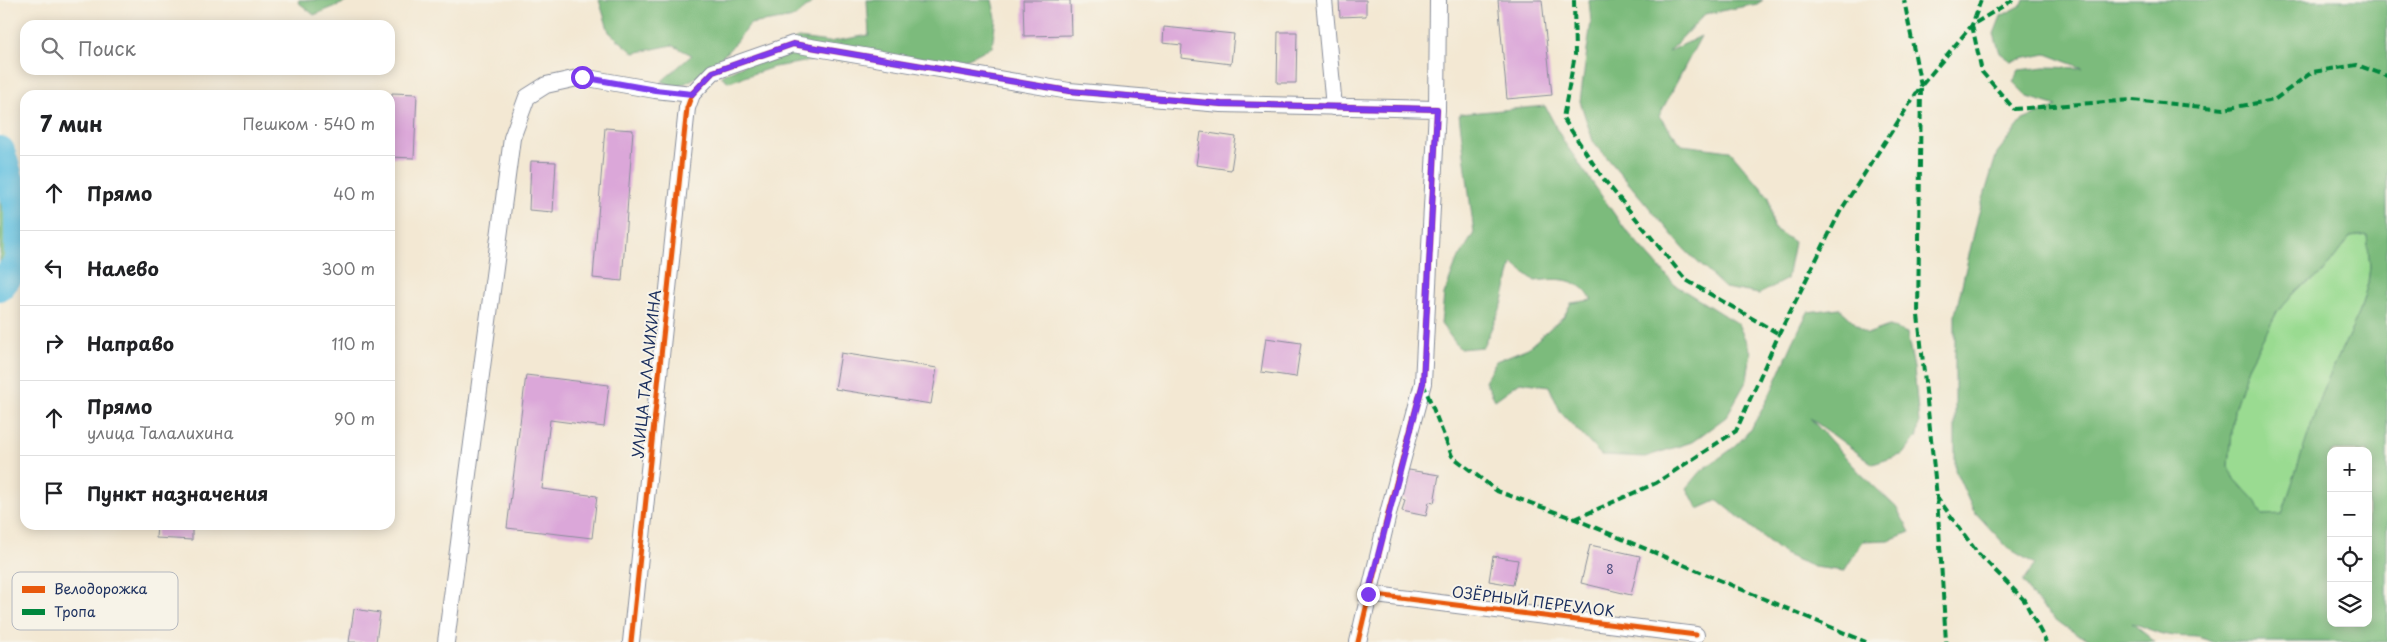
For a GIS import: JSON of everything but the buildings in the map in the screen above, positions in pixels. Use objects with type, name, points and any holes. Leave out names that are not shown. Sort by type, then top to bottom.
[{"type":"street","points":[[1324,0],[1334,106]]},
{"type":"street","points":[[1358,642],[1368,594],[1423,383],[1437,109],[1438,0]]},
{"type":"street","points":[[446,642],[512,138],[527,97],[546,85],[582,77],[655,90],[690,101],[713,72],[793,44],[1069,91],[1221,104],[1437,109]]},
{"type":"street","name":"УЛИЦА ТАЛАЛИХИНА","points":[[631,642],[690,101]]},
{"type":"street","name":"ОЗЁРНЫЙ ПЕРЕУЛОК","points":[[1368,594],[1696,635]]},
{"type":"green space","points":[[299,0],[351,0],[314,15],[298,2]]},
{"type":"green space","points":[[599,0],[815,0],[795,17],[750,24],[729,50],[704,73],[676,88],[662,81],[692,55],[672,45],[634,53],[609,32]]},
{"type":"green space","points":[[867,0],[992,0],[996,18],[992,47],[968,58],[938,66],[823,59],[774,67],[729,82],[721,76],[798,38],[829,42],[869,35]]},
{"type":"green space","points":[[1589,0],[1763,0],[1757,4],[1705,14],[1668,52],[1701,36],[1659,116],[1682,145],[1730,151],[1769,197],[1773,228],[1794,242],[1787,279],[1759,294],[1725,288],[1685,250],[1593,141],[1580,101],[1591,22]]},
{"type":"green space","points":[[2024,0],[2387,0],[2387,642],[2213,642],[2197,637],[2163,634],[2132,623],[2155,642],[2097,642],[2064,626],[2045,610],[2023,582],[2035,564],[2008,548],[1973,510],[1955,470],[1955,315],[1978,216],[1997,153],[2023,120],[2057,106],[2028,97],[2013,82],[2019,70],[2045,67],[2083,68],[2046,54],[2011,61],[2000,53],[1994,34],[2001,16],[2022,5]],"holes":[[[2367,235],[2370,267],[2368,283],[2359,314],[2323,389],[2282,514],[2262,515],[2256,502],[2235,479],[2229,466],[2234,409],[2248,367],[2277,312],[2297,289],[2322,274],[2350,237]]]},
{"type":"green space","points":[[1545,106],[1564,142],[1624,228],[1675,285],[1738,324],[1751,352],[1747,380],[1726,417],[1692,442],[1645,457],[1601,455],[1561,413],[1549,386],[1520,382],[1495,400],[1485,381],[1496,361],[1528,348],[1564,316],[1571,303],[1592,300],[1587,292],[1574,283],[1552,279],[1535,281],[1512,263],[1502,305],[1483,347],[1460,349],[1441,324],[1444,295],[1456,263],[1474,233],[1459,114]]},
{"type":"green space","points":[[0,151],[19,211],[19,262],[0,286]]},
{"type":"green space","points":[[2367,235],[2370,267],[2368,283],[2359,314],[2323,389],[2282,515],[2262,515],[2255,502],[2235,479],[2229,466],[2234,409],[2248,367],[2277,312],[2297,289],[2322,274],[2350,237]]},
{"type":"green space","points":[[1839,308],[1867,334],[1889,326],[1907,333],[1914,368],[1919,423],[1917,436],[1904,454],[1873,464],[1810,418],[1860,473],[1896,507],[1910,532],[1889,540],[1863,541],[1844,571],[1814,567],[1784,554],[1718,500],[1698,509],[1687,488],[1702,470],[1735,446],[1751,428],[1767,400],[1808,312]]},
{"type":"waterway","points":[[0,151],[19,211],[19,262],[0,286]]},
{"type":"marked path","points":[[1574,0],[1575,55],[1563,118],[1602,177],[1686,280],[1779,334]]},
{"type":"marked path","points":[[1575,519],[1656,483],[1736,431],[1779,334],[1841,210],[1921,86],[1904,0]]},
{"type":"marked path","points":[[1981,0],[1972,25],[1921,86],[1918,315],[1937,497],[1976,551],[2024,600],[2046,642]]},
{"type":"marked path","points":[[2013,0],[1972,25],[1982,72],[2014,109],[2132,100],[2224,109],[2274,100],[2312,72],[2357,65],[2387,76]]},
{"type":"marked path","points":[[1423,383],[1452,456],[1497,491],[1575,519],[1866,642]]},
{"type":"marked path","points":[[1937,497],[1946,642]]},
{"type":"cycle path","points":[[631,642],[687,108],[692,94],[713,72],[793,44],[1069,91],[1221,104],[1437,109],[1423,383],[1389,510],[1358,642]]},
{"type":"cycle path","points":[[1368,594],[1696,635]]},
{"type":"route","points":[[582,77],[655,90],[692,94],[713,72],[793,44],[1069,91],[1221,104],[1437,109],[1423,383],[1368,594]]}]
